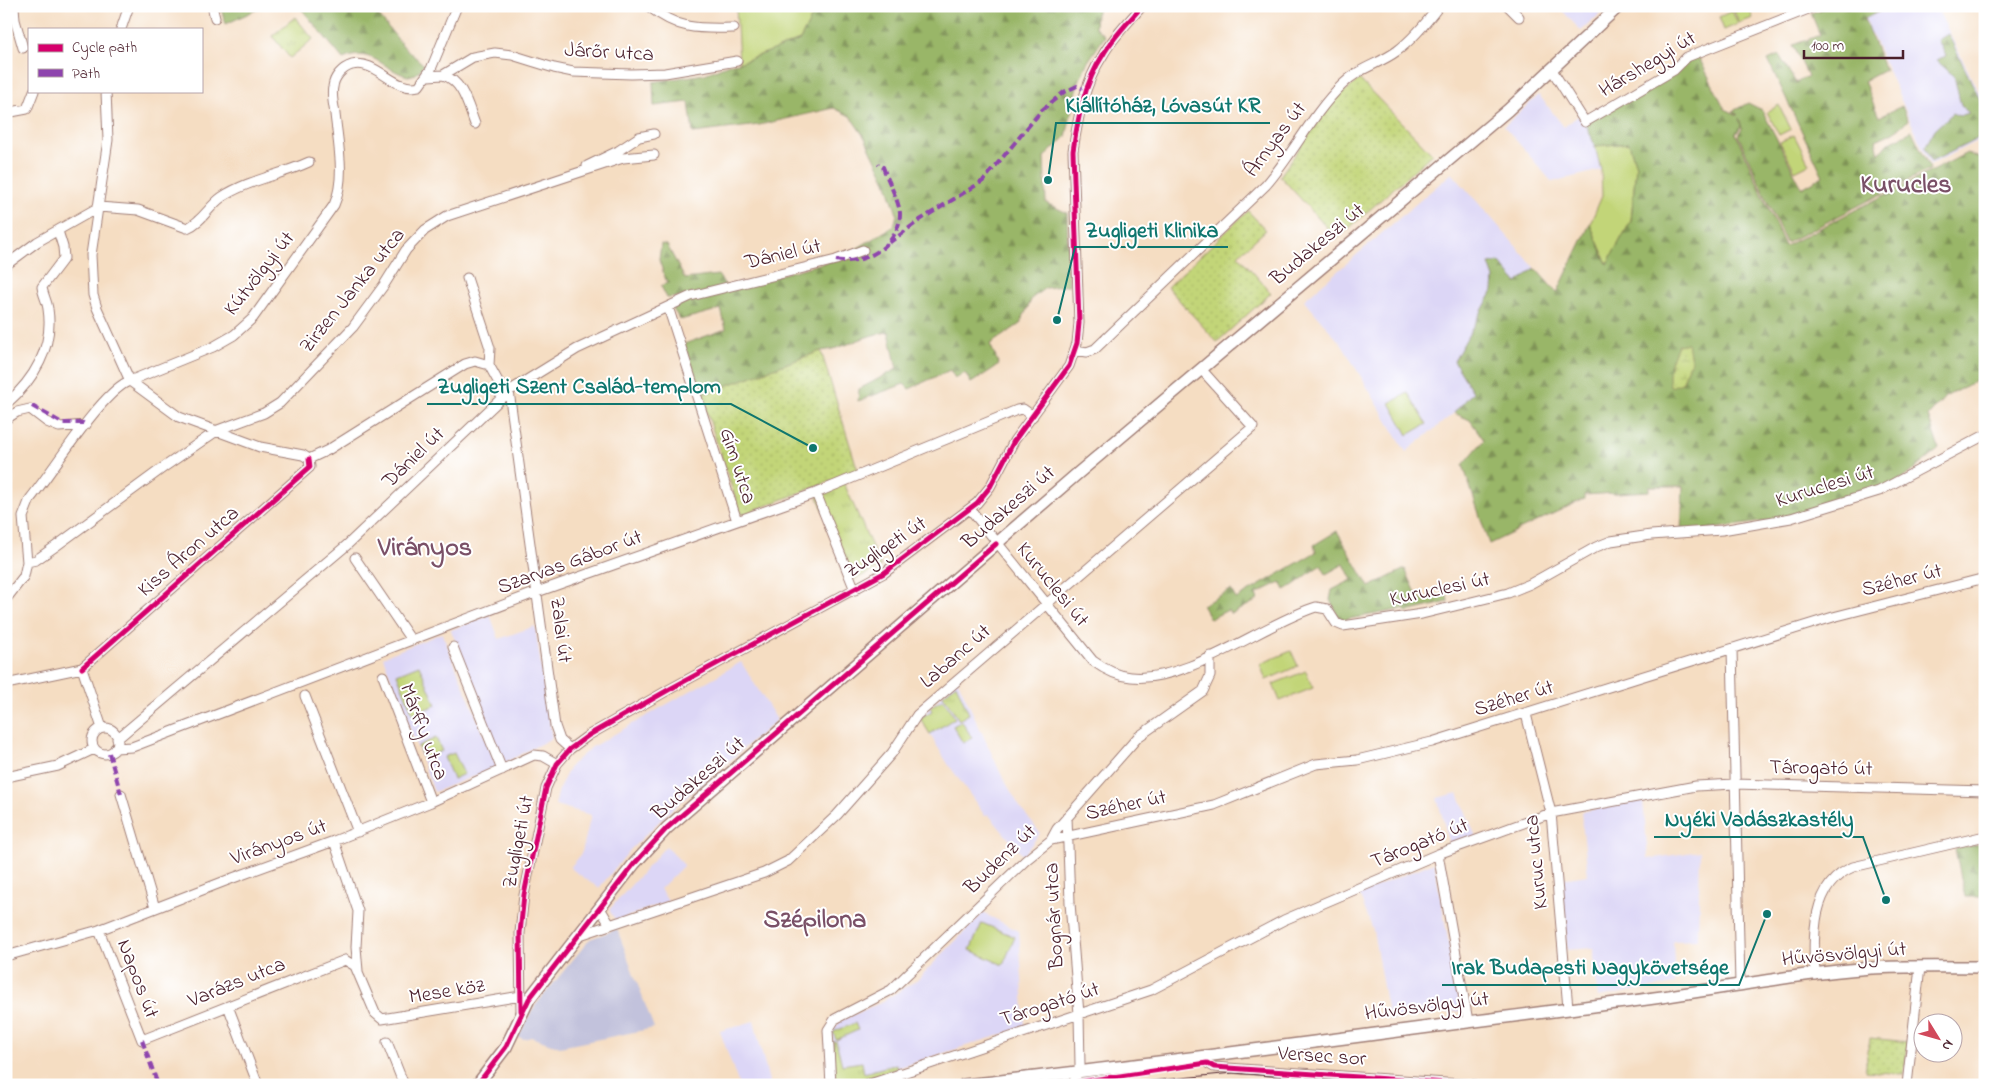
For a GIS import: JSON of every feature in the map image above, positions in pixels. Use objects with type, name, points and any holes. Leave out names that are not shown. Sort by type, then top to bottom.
[{"type":"main road","name":"Budakeszi út","points":[[477,1085],[506,1047],[521,1012],[540,984],[634,864],[667,828],[996,544],[1508,110],[1619,6]]},
{"type":"main road","name":"Hűvösvölgyi út","points":[[964,1085],[1078,1072],[1468,1020],[1628,1002],[1740,984],[1870,968],[1985,967]]},
{"type":"street","points":[[14,6],[15,20],[23,48]]},
{"type":"street","points":[[121,28],[129,6]]},
{"type":"street","points":[[212,6],[215,18]]},
{"type":"street","points":[[428,76],[457,6]]},
{"type":"street","points":[[648,6],[663,18],[680,26],[697,29],[734,28]]},
{"type":"street","name":"Zugligeti út","points":[[521,1012],[520,933],[524,895],[546,788],[557,764],[570,749],[589,735],[884,573],[970,509],[984,496],[1010,448],[1067,370],[1075,350],[1079,323],[1073,151],[1077,123],[1086,90],[1094,70],[1104,53],[1142,6]]},
{"type":"street","name":"Árnyas út","points":[[1075,350],[1087,352],[1099,346],[1266,185],[1286,162],[1314,118],[1357,70],[1396,51],[1415,35],[1439,6]]},
{"type":"street","points":[[1508,6],[1519,17]]},
{"type":"street","name":"Hárshegyi út","points":[[1552,70],[1585,122],[1674,70],[1687,57],[1816,6]]},
{"type":"street","name":"Járőr utca","points":[[428,76],[443,75],[473,57],[495,53],[512,55],[574,72],[631,74],[665,74],[737,61]]},
{"type":"street","name":"Kútvölgyi út","points":[[27,562],[22,525],[30,499],[86,425],[120,386],[212,347],[239,331],[253,318],[334,205],[338,196],[340,177],[332,89],[339,74],[353,65],[364,65],[410,88],[419,86],[428,76]]},
{"type":"street","points":[[443,75],[453,80],[458,86],[475,124]]},
{"type":"street","points":[[6,113],[27,109],[34,92]]},
{"type":"street","points":[[106,92],[108,140],[92,256],[94,295],[100,315],[130,381],[179,417],[260,447],[303,455],[310,459],[465,364],[475,360],[489,365]]},
{"type":"street","name":"Zirzen Janka utca","points":[[576,173],[639,137],[654,134]]},
{"type":"street","name":"Zirzen Janka utca","points":[[27,562],[36,560],[218,430],[264,413],[288,395],[353,327],[384,285],[406,250],[436,222],[447,216],[624,158],[654,155]]},
{"type":"street","points":[[6,264],[30,246],[99,207],[138,210],[187,228],[201,219],[222,197],[272,175],[309,162]]},
{"type":"street","points":[[6,404],[32,376],[46,345],[48,310],[42,287],[64,258],[58,231]]},
{"type":"street","name":"Dániel út","points":[[116,743],[347,546],[507,393],[577,349],[690,296],[836,260],[863,250]]},
{"type":"street","name":"Zalai út","points":[[467,278],[490,348],[489,365],[507,393],[538,592],[557,733],[560,740],[570,749]]},
{"type":"street","name":"Gím utca","points":[[668,307],[737,522]]},
{"type":"street","name":"Labanc út","points":[[580,935],[764,873],[788,861],[837,815],[892,752],[917,715],[1253,427],[1201,370]]},
{"type":"street","points":[[6,419],[17,412],[30,409],[47,422],[59,427],[86,425]]},
{"type":"street","name":"Szarvas Gábor út","points":[[116,743],[132,747],[538,592],[816,492],[1017,410],[1023,409],[1033,416]]},
{"type":"street","name":"Kuruclesi út","points":[[970,509],[996,544],[1092,661],[1114,673],[1129,677],[1149,677],[1174,672],[1316,606],[1327,609],[1336,623],[1343,626],[1422,614],[1468,604],[1530,584],[1596,547],[1611,541],[1650,535],[1722,530],[1791,518],[1879,491],[1985,435]]},
{"type":"street","name":"Kiss Áron utca","points":[[82,668],[310,467],[310,459]]},
{"type":"street","points":[[816,492],[855,590]]},
{"type":"street","points":[[355,558],[411,640]]},
{"type":"street","points":[[6,598],[24,576],[27,562]]},
{"type":"street","name":"Széher út","points":[[1051,840],[1214,805],[1316,764],[1357,760],[1432,742],[1833,617],[1985,578]]},
{"type":"street","points":[[453,647],[502,770]]},
{"type":"street","points":[[1732,649],[1740,984]]},
{"type":"street","name":"Budenz út","points":[[831,1085],[828,1030],[835,1019],[891,990],[1026,860],[1051,840],[1067,817],[1138,737],[1203,691],[1210,676],[1210,656]]},
{"type":"street","points":[[6,684],[82,668],[102,728]]},
{"type":"street","name":"Márffy utca","points":[[383,676],[431,802]]},
{"type":"street","points":[[305,696],[358,832]]},
{"type":"street","name":"Kuruc utca","points":[[1526,714],[1551,813],[1568,1008]]},
{"type":"street","points":[[94,748],[104,754],[116,743],[112,730],[102,728]]},
{"type":"street","points":[[94,748],[93,736],[102,728]]},
{"type":"street","points":[[6,777],[58,766],[94,748]]},
{"type":"street","name":"Virányos út","points":[[6,956],[99,930],[334,842],[431,802],[534,755],[543,756],[557,764]]},
{"type":"street","name":"Tárogató út","points":[[867,1085],[1151,990],[1284,920],[1438,854],[1551,813],[1696,786],[1735,784],[1985,791]]},
{"type":"street","points":[[121,794],[155,908]]},
{"type":"street","name":"Bognár utca","points":[[1067,817],[1079,1014],[1078,1072]]},
{"type":"street","points":[[1815,975],[1816,913],[1824,892],[1838,875],[1853,867],[1985,836]]},
{"type":"street","points":[[334,842],[358,911],[356,947],[358,971]]},
{"type":"street","points":[[1438,854],[1468,1020]]},
{"type":"street","points":[[600,908],[610,924]]},
{"type":"street","name":"Napos út","points":[[99,930],[142,1040]]},
{"type":"street","points":[[356,947],[345,960],[355,966],[358,971]]},
{"type":"street","name":"Varázs utca","points":[[142,1040],[345,960]]},
{"type":"street","points":[[1907,1085],[1920,967]]},
{"type":"street","name":"Mese köz","points":[[358,971],[378,1018],[387,1019],[521,996]]},
{"type":"street","points":[[520,977],[532,985],[540,984]]},
{"type":"street","points":[[228,1006],[258,1085]]},
{"type":"street","points":[[386,1042],[404,1085]]},
{"type":"street","name":"Versec sor","points":[[1206,1055],[1207,1063],[1214,1067],[1475,1085]]},
{"type":"street","points":[[1073,1085],[1078,1072]]},
{"type":"street","points":[[900,1074],[901,1085]]},
{"type":"shaded area","points":[[1558,6],[1609,6],[1581,31]]},
{"type":"shaded area","points":[[1891,6],[1936,6],[1985,105],[1985,137],[1930,165],[1865,19]]},
{"type":"shaded area","points":[[1539,95],[1564,127],[1578,116],[1585,122],[1595,146],[1601,170],[1552,182],[1504,126]]},
{"type":"shaded area","points":[[1452,173],[1535,268],[1517,284],[1499,262],[1493,291],[1454,361],[1473,392],[1454,413],[1406,452],[1342,345],[1304,300]]},
{"type":"shaded area","points":[[490,615],[499,639],[535,626],[552,738],[504,763],[451,630]]},
{"type":"shaded area","points":[[442,633],[497,767],[434,792],[383,657]]},
{"type":"shaded area","points":[[741,662],[777,720],[669,812],[631,849],[599,888],[570,868],[582,852],[591,815],[555,805],[560,786],[571,765],[592,747]]},
{"type":"shaded area","points":[[957,679],[1002,776],[1020,807],[1040,833],[1023,856],[988,814],[985,816],[948,764],[920,718]]},
{"type":"shaded area","points":[[1458,793],[1476,837],[1450,845],[1437,798]]},
{"type":"shaded area","points":[[1643,800],[1648,859],[1700,851],[1698,940],[1673,941],[1675,984],[1598,997],[1593,948],[1567,950],[1561,879],[1588,875],[1581,812]]},
{"type":"shaded area","points":[[666,846],[684,865],[660,889],[668,901],[616,921],[609,910]]},
{"type":"shaded area","points":[[1434,862],[1461,1011],[1389,1020],[1373,930],[1359,894]]},
{"type":"shaded area","points":[[983,913],[1019,931],[1025,1027],[863,1079],[836,1083],[832,1031],[842,1020],[880,1003],[917,980]]},
{"type":"shaded area","points":[[617,929],[654,1028],[560,1047],[531,1037],[524,1039],[518,1037],[535,1006],[590,939]]},
{"type":"shaded area","points":[[754,1021],[770,1085],[739,1085],[720,1031]]},
{"type":"green space","points":[[220,6],[264,6],[226,24]]},
{"type":"green space","points":[[299,6],[371,6],[404,47],[424,65],[416,74],[408,76],[370,57],[362,55],[343,59]]},
{"type":"green space","points":[[736,6],[814,6],[814,13],[800,40],[739,63]]},
{"type":"green space","points":[[814,6],[1103,6],[1096,13],[1095,27],[1105,36],[1087,63],[1077,86],[1066,137],[1044,157],[1046,203],[1067,213],[1069,285],[1045,288],[1032,298],[1020,324],[990,344],[999,365],[971,383],[965,373],[955,378],[950,370],[909,389],[904,384],[858,401],[859,389],[897,369],[889,332],[821,351],[701,395],[684,344],[726,329],[721,309],[680,320],[673,309],[682,303],[679,297],[667,298],[661,286],[667,283],[659,260],[661,244],[667,245],[685,279],[718,275],[728,289],[841,258],[894,226],[897,214],[886,181],[865,138],[850,116],[834,108],[759,125],[693,133],[689,102],[654,106],[653,82],[705,74],[800,40],[814,13]]},
{"type":"green space","points":[[1748,6],[1753,18],[1739,23],[1734,11]]},
{"type":"green space","points":[[1830,6],[1890,6],[1864,19],[1885,70],[1864,81],[1879,117],[1902,106],[1908,120],[1894,132],[1876,140],[1879,154],[1888,143],[1912,131],[1930,169],[1786,243],[1738,135],[1742,128],[1739,118],[1741,126],[1736,134],[1785,246],[1967,153],[1985,161],[1985,376],[1945,397],[1928,416],[1939,449],[1906,476],[1887,487],[1791,518],[1681,533],[1683,486],[1649,486],[1649,491],[1584,495],[1584,499],[1489,544],[1463,465],[1484,440],[1470,420],[1454,413],[1473,392],[1454,361],[1493,291],[1494,278],[1489,264],[1499,262],[1517,283],[1535,268],[1557,293],[1590,224],[1607,264],[1631,221],[1636,166],[1629,143],[1595,146],[1585,122],[1698,56],[1725,109],[1738,115],[1733,111],[1748,103],[1762,110],[1802,188],[1823,176],[1768,60],[1779,55],[1796,83],[1808,76],[1793,45],[1820,35],[1811,13]]},
{"type":"green space","points":[[1732,11],[1738,24],[1724,30],[1719,17]]},
{"type":"green space","points":[[295,17],[313,39],[290,58],[272,36]]},
{"type":"green space","points":[[1948,34],[1985,110],[1985,135],[1931,162],[1925,147],[1935,129],[1953,113],[1959,116],[1969,113],[1961,106],[1954,76],[1936,60],[1946,56],[1938,40]]},
{"type":"green space","points":[[1359,79],[1432,154],[1337,239],[1280,176],[1342,88],[1346,92]]},
{"type":"green space","points":[[1779,105],[1791,129],[1779,135],[1767,112]]},
{"type":"green space","points":[[1794,135],[1809,164],[1795,171],[1780,142]]},
{"type":"green space","points":[[1629,143],[1636,166],[1631,221],[1607,264],[1590,224],[1602,196],[1601,170],[1595,146]]},
{"type":"green space","points":[[1248,211],[1266,230],[1238,255],[1271,293],[1217,342],[1167,287]]},
{"type":"green space","points":[[1688,343],[1691,361],[1682,383],[1670,387],[1669,371],[1678,345]]},
{"type":"green space","points":[[821,351],[858,471],[741,515],[701,395]]},
{"type":"green space","points":[[1408,393],[1427,424],[1408,435],[1390,403]]},
{"type":"green space","points":[[843,481],[881,567],[853,580],[816,493]]},
{"type":"green space","points":[[1337,531],[1369,587],[1405,569],[1417,595],[1423,600],[1447,595],[1448,602],[1407,612],[1403,609],[1343,620],[1339,618],[1330,600],[1332,590],[1352,580],[1344,564],[1326,574],[1321,565],[1285,590],[1281,582],[1256,594],[1258,600],[1231,614],[1228,610],[1210,619],[1202,605],[1231,590],[1236,599],[1316,552],[1314,545]]},
{"type":"green space","points":[[1291,651],[1298,666],[1266,680],[1260,664]]},
{"type":"green space","points":[[419,665],[436,705],[413,714],[397,674]]},
{"type":"green space","points":[[1306,671],[1313,688],[1280,701],[1273,684]]},
{"type":"green space","points":[[956,684],[969,714],[959,720],[943,695]]},
{"type":"green space","points":[[943,699],[955,718],[930,734],[920,718],[932,711],[930,707]]},
{"type":"green space","points":[[962,721],[972,738],[963,743],[953,726]]},
{"type":"green space","points":[[436,738],[442,751],[423,759],[418,746]]},
{"type":"green space","points":[[454,753],[464,774],[453,779],[444,757]]},
{"type":"green space","points":[[1985,843],[1985,897],[1965,897],[1955,849]]},
{"type":"green space","points":[[982,923],[1015,937],[1003,965],[970,950]]},
{"type":"green space","points":[[855,1023],[858,1030],[836,1040],[833,1032]]},
{"type":"green space","points":[[1870,1038],[1908,1042],[1904,1074],[1865,1071]]},
{"type":"green space","points":[[836,1041],[842,1065],[862,1062],[864,1073],[896,1064],[897,1069],[863,1079],[836,1083],[833,1042]]},
{"type":"green space","points":[[1234,1079],[1295,1085],[1186,1085]]},
{"type":"tram line","points":[[1109,1085],[1233,1073],[1391,1085]]},
{"type":"marked path","points":[[889,243],[920,220],[983,181],[1042,110],[1064,92],[1077,86],[1086,90]]},
{"type":"marked path","points":[[836,260],[858,260],[869,256],[879,251],[894,235],[900,214],[898,204],[883,167],[878,164]]},
{"type":"marked path","points":[[32,406],[62,423],[83,423],[86,425]]},
{"type":"marked path","points":[[109,753],[121,794]]},
{"type":"marked path","points":[[142,1040],[158,1085]]},
{"type":"cycle path","points":[[521,1011],[520,933],[524,895],[546,788],[557,764],[570,749],[589,735],[884,573],[977,503],[990,487],[1014,441],[1069,366],[1077,343],[1079,323],[1073,151],[1077,126],[1086,89],[1096,66],[1111,42],[1142,6]]},
{"type":"cycle path","points":[[82,668],[310,467],[309,459]]},
{"type":"cycle path","points":[[477,1085],[506,1047],[529,999],[634,864],[667,828],[996,544]]},
{"type":"cycle path","points":[[1044,1085],[1073,1083],[1207,1063],[1214,1067],[1475,1085]]},
{"type":"place","name":"Kiállítóház, Lóvasút KR","points":[[1048,180]]},
{"type":"place","name":"Zugligeti Klinika","points":[[1057,320]]},
{"type":"place","name":"Zugligeti Szent Család-templom","points":[[813,448]]},
{"type":"place","name":"Nyéki Vadászkastély","points":[[1886,900]]},
{"type":"place","name":"Irak Budapesti Nagykövetsége","points":[[1767,914]]},
{"type":"district","name":"Kurucles","points":[[1906,186]]},
{"type":"district","name":"Virányos","points":[[425,549]]},
{"type":"district","name":"Szépilona","points":[[815,921]]}]
